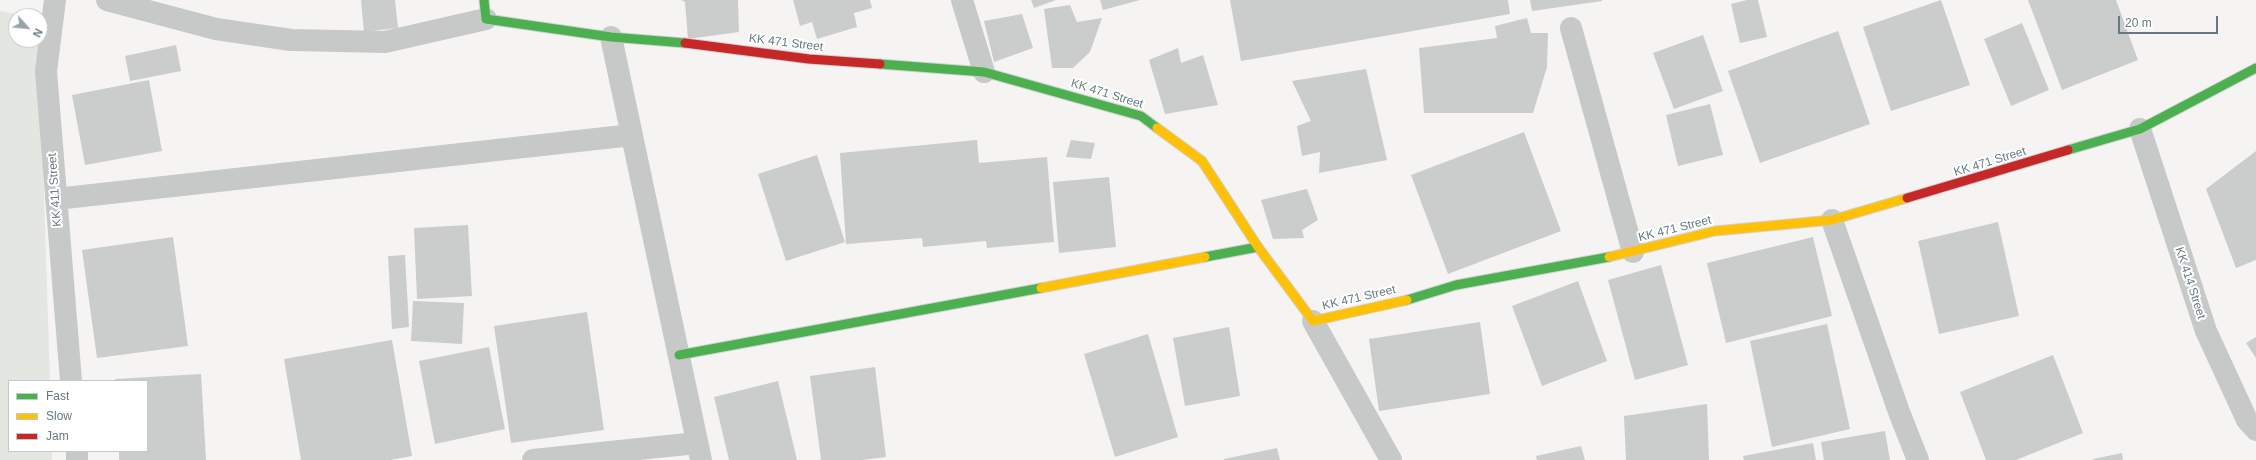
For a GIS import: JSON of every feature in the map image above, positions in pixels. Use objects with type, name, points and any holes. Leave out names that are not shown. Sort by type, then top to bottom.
[{"type":"street","name":"KK 411 Street","points":[[55,0],[46,71],[71,380]]},
{"type":"street","points":[[107,0],[216,29],[291,40],[385,42],[485,9]]},
{"type":"street","points":[[962,0],[984,72]]},
{"type":"street","name":"KK 471 Street","points":[[485,9],[611,37],[691,43],[809,59],[984,72],[1141,116],[1202,161],[1258,247],[1313,321],[1386,306],[1456,285],[1633,252],[1715,231],[1832,220],[2140,129],[2256,68]]},
{"type":"street","points":[[1572,28],[1633,252]]},
{"type":"street","points":[[533,460],[699,452],[611,37]]},
{"type":"street","name":"KK 414 Street","points":[[2140,129],[2206,331],[2247,420],[2256,430]]},
{"type":"street","points":[[56,199],[632,135]]},
{"type":"street","points":[[1832,220],[1899,412],[1918,460]]},
{"type":"street","points":[[679,354],[1258,247]]},
{"type":"street","points":[[1313,321],[1391,460]]},
{"type":"shaded area","points":[[0,11],[8,12],[8,48],[39,48],[50,380],[8,380],[8,452],[52,452],[52,460],[0,460]]},
{"type":"building","points":[[361,0],[395,0],[398,28],[364,32]]},
{"type":"building","points":[[681,0],[738,0],[739,32],[688,39],[685,2]]},
{"type":"building","points":[[793,0],[870,0],[872,8],[854,13],[857,27],[817,39],[812,22],[800,26]]},
{"type":"building","points":[[1031,0],[1056,0],[1034,8]]},
{"type":"building","points":[[1100,0],[1140,0],[1103,10]]},
{"type":"building","points":[[1230,0],[1508,0],[1510,14],[1241,61]]},
{"type":"building","points":[[1530,0],[1602,0],[1602,1],[1532,11]]},
{"type":"building","points":[[1747,0],[1758,0],[1767,37],[1740,43],[1731,4]]},
{"type":"building","points":[[1941,0],[1970,85],[1891,111],[1863,27]]},
{"type":"building","points":[[2028,0],[2116,0],[2138,60],[2062,90]]},
{"type":"building","points":[[1070,5],[1077,22],[1102,18],[1090,52],[1073,68],[1052,68],[1044,9]]},
{"type":"building","points":[[1022,14],[1033,48],[994,62],[984,21]]},
{"type":"building","points":[[1527,18],[1531,33],[1548,33],[1547,67],[1533,113],[1424,113],[1419,48],[1497,38],[1495,26]]},
{"type":"building","points":[[2022,23],[2049,90],[2011,106],[1984,39]]},
{"type":"building","points":[[1838,31],[1870,124],[1760,163],[1728,71]]},
{"type":"building","points":[[1703,35],[1723,91],[1674,109],[1653,53]]},
{"type":"building","points":[[176,45],[181,71],[130,81],[125,56]]},
{"type":"building","points":[[1178,48],[1181,63],[1203,55],[1218,105],[1165,114],[1149,60]]},
{"type":"building","points":[[1366,69],[1387,160],[1319,173],[1320,152],[1302,156],[1297,126],[1311,121],[1292,81]]},
{"type":"building","points":[[149,80],[162,151],[85,165],[72,95]]},
{"type":"building","points":[[1710,104],[1723,155],[1678,166],[1666,115]]},
{"type":"building","points":[[1524,132],[1561,231],[1448,274],[1411,175]]},
{"type":"building","points":[[977,140],[979,163],[1047,157],[1054,242],[987,248],[986,241],[923,247],[922,238],[846,244],[840,153]]},
{"type":"building","points":[[1071,140],[1095,143],[1091,159],[1066,157]]},
{"type":"building","points":[[2256,151],[2256,260],[2236,268],[2206,189]]},
{"type":"building","points":[[817,155],[845,242],[786,261],[758,174]]},
{"type":"building","points":[[1109,177],[1116,247],[1059,253],[1053,182]]},
{"type":"building","points":[[1307,189],[1318,220],[1302,230],[1304,238],[1273,239],[1261,200]]},
{"type":"building","points":[[1998,222],[2019,316],[1939,334],[1918,241]]},
{"type":"building","points":[[468,225],[472,296],[417,299],[414,228]]},
{"type":"building","points":[[173,237],[188,346],[97,358],[82,250]]},
{"type":"building","points":[[1813,237],[1832,316],[1726,343],[1707,263]]},
{"type":"building","points":[[405,255],[409,327],[392,329],[388,256]]},
{"type":"building","points":[[1661,265],[1688,365],[1635,380],[1608,280]]},
{"type":"building","points":[[1578,281],[1607,361],[1542,386],[1512,306]]},
{"type":"building","points":[[413,301],[464,303],[462,344],[411,341]]},
{"type":"building","points":[[587,312],[604,430],[511,443],[494,326]]},
{"type":"building","points":[[1480,322],[1490,394],[1379,411],[1369,339]]},
{"type":"building","points":[[1827,324],[1850,429],[1772,447],[1750,341]]},
{"type":"building","points":[[1229,327],[1240,396],[1185,406],[1173,338]]},
{"type":"building","points":[[1148,334],[1178,437],[1115,457],[1084,354]]},
{"type":"building","points":[[2256,337],[2256,358],[2246,343]]},
{"type":"building","points":[[392,340],[412,456],[390,460],[301,460],[284,359]]},
{"type":"building","points":[[489,347],[505,429],[435,444],[419,361]]},
{"type":"building","points":[[2053,355],[2083,433],[2016,460],[1986,460],[1960,392]]},
{"type":"building","points":[[875,367],[886,457],[862,460],[821,460],[810,376]]},
{"type":"building","points":[[201,374],[206,460],[119,460],[119,452],[148,452],[148,380],[115,379]]},
{"type":"building","points":[[778,381],[797,460],[729,460],[714,397]]},
{"type":"building","points":[[1707,404],[1709,460],[1626,460],[1624,416]]},
{"type":"building","points":[[1885,431],[1890,460],[1824,460],[1821,442]]},
{"type":"building","points":[[1813,443],[1816,460],[1744,460],[1743,456]]},
{"type":"building","points":[[1581,446],[1585,460],[1537,460],[1536,456]]},
{"type":"building","points":[[1277,448],[1280,460],[1224,460],[1224,459]]},
{"type":"building","points":[[2122,453],[2123,460],[2093,460],[2093,459]]},
{"type":"traffic: fast","points":[[484,0],[486,19],[611,37],[685,43]]},
{"type":"traffic: fast","points":[[880,64],[984,72],[1141,116],[1157,128]]},
{"type":"traffic: fast","points":[[2068,150],[2140,129],[2256,68]]},
{"type":"traffic: fast","points":[[1205,257],[1258,247]]},
{"type":"traffic: fast","points":[[1407,300],[1456,285],[1609,257]]},
{"type":"traffic: fast","points":[[679,355],[1041,288]]},
{"type":"traffic: slow","points":[[1157,128],[1202,161],[1258,247],[1313,321],[1407,300]]},
{"type":"traffic: slow","points":[[1609,257],[1715,231],[1832,220],[1907,198]]},
{"type":"traffic: slow","points":[[1041,288],[1205,257]]},
{"type":"traffic: jam","points":[[685,43],[809,59],[880,64]]},
{"type":"traffic: jam","points":[[1907,198],[2068,150]]}]
